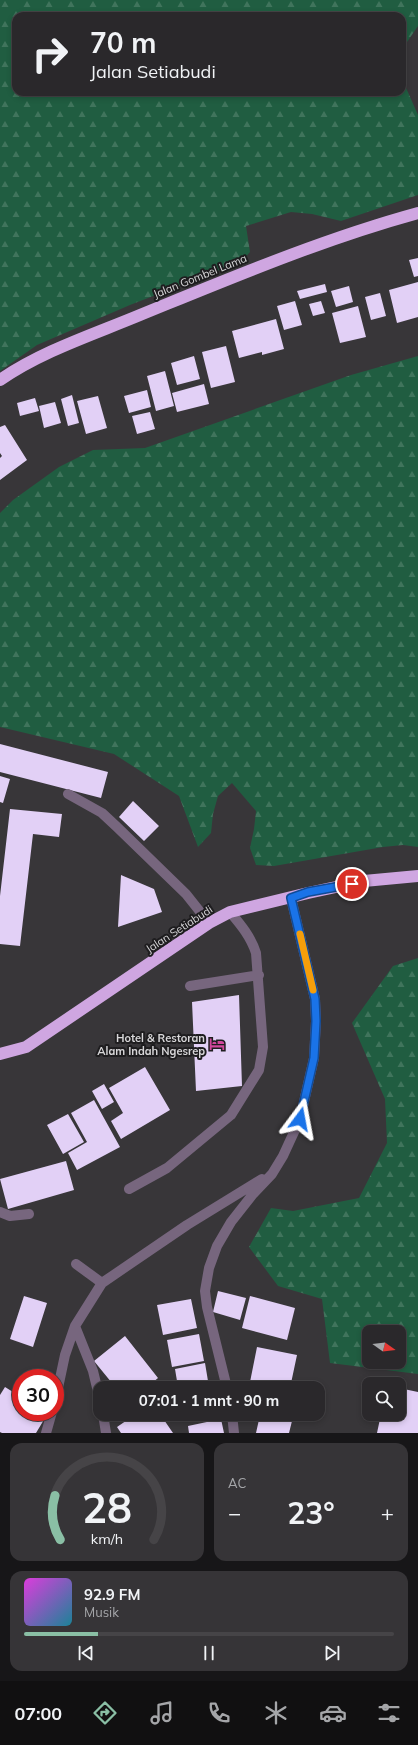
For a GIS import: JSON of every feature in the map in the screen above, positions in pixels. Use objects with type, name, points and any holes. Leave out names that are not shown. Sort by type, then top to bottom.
[{"type":"highway","name":"Jalan Gombel Lama","points":[[0,380],[43,355],[251,269],[384,222],[418,213]]},
{"type":"highway","name":"Jalan Setiabudi","points":[[0,1054],[26,1047],[209,923],[230,912],[291,898],[308,892],[364,881],[418,876]]},
{"type":"street","points":[[68,794],[102,813],[112,822],[186,894],[209,923]]},
{"type":"street","points":[[225,1381],[207,1307],[205,1291],[209,1268],[217,1246],[231,1222],[253,1194],[272,1174],[283,1156],[300,1119],[314,1058],[316,1021],[315,999],[291,898]]},
{"type":"street","points":[[129,1188],[167,1168],[231,1115],[259,1070],[263,1047],[259,975],[256,953],[252,943],[230,912]]},
{"type":"street","points":[[190,986],[259,975]]},
{"type":"street","points":[[62,1369],[75,1326],[102,1283],[187,1225],[272,1174]]},
{"type":"street","points":[[0,1212],[10,1216],[29,1214]]},
{"type":"street","points":[[76,1264],[102,1283]]},
{"type":"street","points":[[75,1326],[93,1371],[95,1381]]},
{"type":"street","points":[[46,1433],[49,1421]]},
{"type":"street","points":[[104,1421],[106,1433]]},
{"type":"street","points":[[233,1421],[234,1433]]},
{"type":"green space","points":[[0,0],[418,0],[418,26],[407,42],[406,52],[406,12],[12,12],[12,96],[406,96],[406,88],[418,115],[418,195],[341,221],[312,214],[291,212],[246,226],[250,252],[241,262],[130,305],[37,345],[0,371]]},
{"type":"green space","points":[[418,356],[418,847],[403,845],[383,847],[274,866],[256,865],[250,848],[256,811],[232,783],[218,796],[213,814],[211,833],[198,847],[179,796],[114,754],[0,727],[0,513],[13,500],[59,467],[93,450],[145,448],[351,375]]},
{"type":"green space","points":[[418,958],[418,1374],[378,1369],[406,1369],[406,1325],[362,1325],[362,1367],[330,1363],[322,1299],[278,1286],[249,1247],[271,1208],[293,1211],[359,1198],[387,1143],[385,1099],[352,1023],[393,966]]},
{"type":"building","points":[[418,258],[418,276],[414,277],[409,260]]},
{"type":"building","points":[[418,282],[418,317],[397,323],[389,290]]},
{"type":"building","points":[[325,284],[327,292],[300,299],[297,291]]},
{"type":"building","points":[[349,286],[353,302],[336,307],[331,291]]},
{"type":"building","points":[[380,293],[386,316],[371,320],[365,297]]},
{"type":"building","points":[[295,301],[302,325],[284,330],[277,306]]},
{"type":"building","points":[[321,301],[325,313],[313,316],[309,304]]},
{"type":"building","points":[[358,306],[366,337],[340,343],[332,313]]},
{"type":"building","points":[[276,319],[284,349],[262,355],[262,352],[239,358],[232,331]]},
{"type":"building","points":[[226,346],[235,382],[211,388],[202,352]]},
{"type":"building","points":[[194,356],[200,379],[177,385],[171,363]]},
{"type":"building","points":[[165,371],[174,406],[156,411],[147,376]]},
{"type":"building","points":[[204,384],[209,404],[177,412],[172,393]]},
{"type":"building","points":[[147,390],[151,407],[129,413],[124,396]]},
{"type":"building","points":[[72,395],[79,423],[68,426],[61,399]]},
{"type":"building","points":[[98,396],[107,428],[86,434],[77,401]]},
{"type":"building","points":[[35,398],[39,411],[20,416],[17,403]]},
{"type":"building","points":[[55,402],[61,423],[44,428],[39,406]]},
{"type":"building","points":[[150,412],[155,429],[137,434],[132,416]]},
{"type":"building","points":[[5,425],[27,460],[0,480],[0,458],[2,456],[0,453],[0,427]]},
{"type":"building","points":[[0,744],[108,772],[101,798],[0,772]]},
{"type":"building","points":[[0,776],[10,779],[3,803],[0,802]]},
{"type":"building","points":[[133,801],[159,826],[144,841],[119,817]]},
{"type":"building","points":[[10,809],[62,814],[59,837],[33,834],[20,946],[0,944],[0,896]]},
{"type":"building","points":[[121,875],[154,889],[162,912],[118,927]]},
{"type":"building","name":"Hotel & Restoran Alam Indah Ngesrep","points":[[239,995],[242,1086],[196,1091],[192,1002]]},
{"type":"building","points":[[145,1067],[170,1110],[121,1139],[111,1121],[123,1113],[109,1088]]},
{"type":"building","points":[[104,1084],[114,1102],[102,1109],[92,1091]]},
{"type":"building","points":[[94,1100],[120,1147],[77,1170],[68,1153],[87,1142],[71,1113]]},
{"type":"building","points":[[68,1114],[84,1142],[63,1154],[47,1125]]},
{"type":"building","points":[[66,1161],[74,1190],[8,1209],[0,1179]]},
{"type":"building","points":[[218,1291],[246,1298],[240,1320],[213,1312]]},
{"type":"building","points":[[24,1296],[47,1303],[33,1347],[10,1339]]},
{"type":"building","points":[[250,1296],[295,1308],[287,1340],[242,1328]]},
{"type":"building","points":[[191,1299],[197,1328],[163,1335],[157,1305]]},
{"type":"building","points":[[199,1334],[204,1361],[172,1367],[167,1340]]},
{"type":"building","points":[[125,1336],[158,1378],[154,1381],[110,1381],[94,1361]]},
{"type":"building","points":[[257,1347],[297,1355],[291,1381],[250,1381]]},
{"type":"building","points":[[205,1363],[208,1381],[177,1381],[175,1369]]},
{"type":"building","points":[[5,1387],[12,1391],[12,1421],[43,1421],[36,1433],[0,1432],[0,1395]]},
{"type":"building","points":[[406,1389],[418,1392],[418,1433],[377,1433],[380,1421],[406,1421]]},
{"type":"building","points":[[126,1421],[165,1421],[173,1433],[121,1433],[117,1427]]},
{"type":"building","points":[[212,1421],[221,1421],[224,1433],[189,1433],[188,1426]]},
{"type":"building","points":[[259,1421],[292,1421],[289,1433],[256,1433]]},
{"type":"slow traffic","points":[[300,934],[313,990]]},
{"type":"place","name":"Hotel & Restoran Alam Indah Ngesrep","points":[[217,1044]]},
{"type":"route","points":[[300,1119],[314,1058],[316,1021],[315,999],[311,977],[291,898],[308,892],[352,884]]}]
